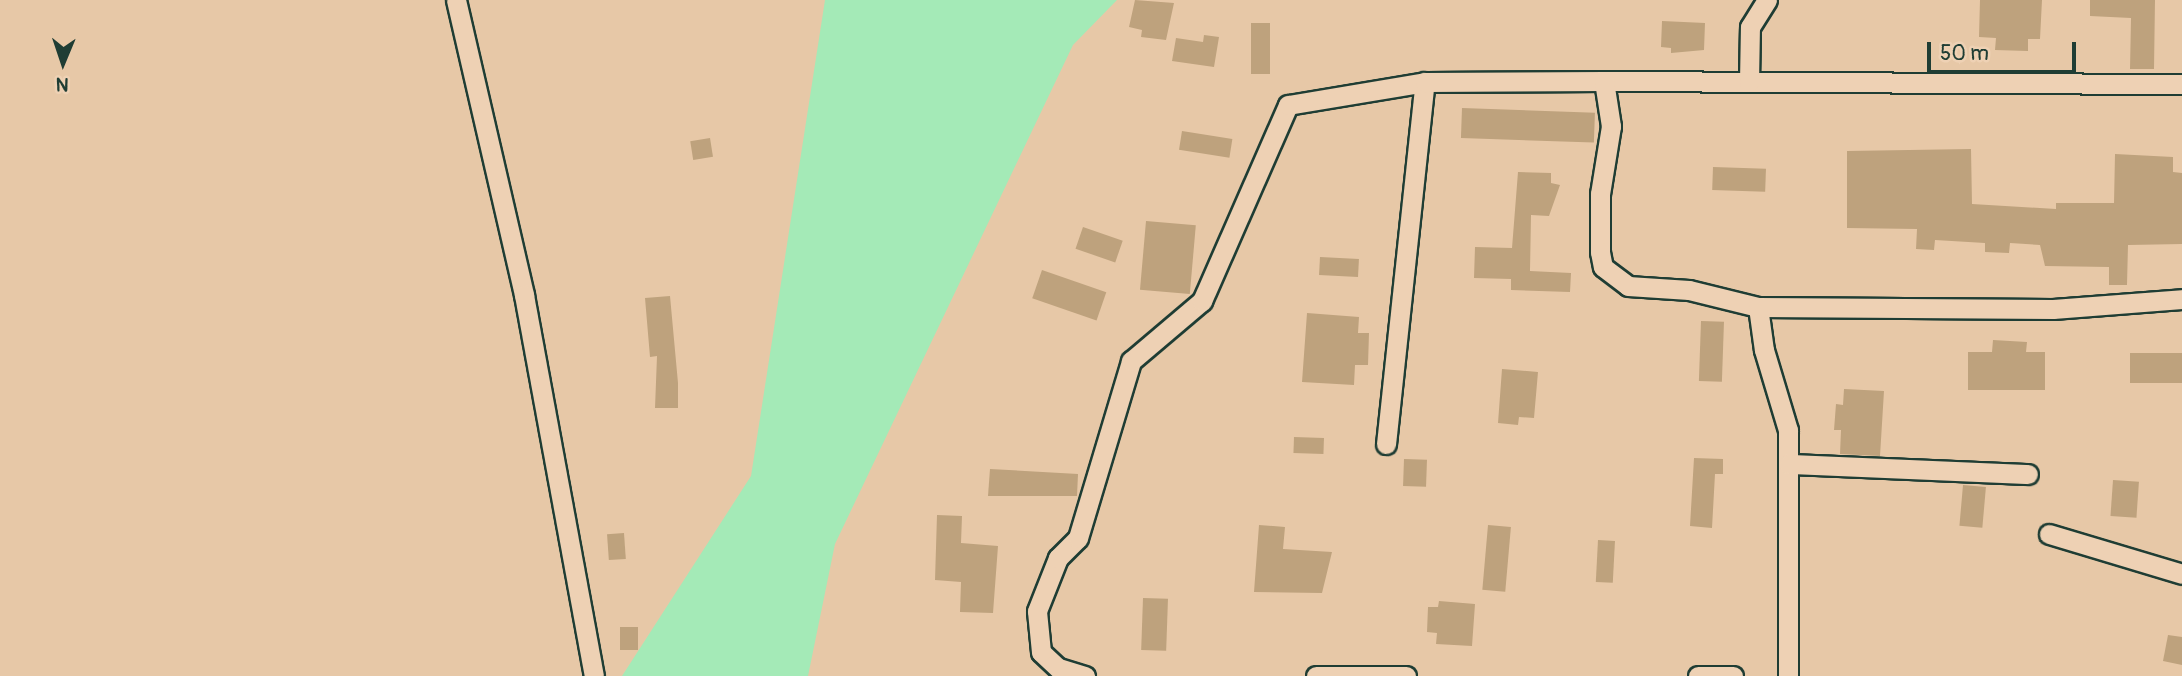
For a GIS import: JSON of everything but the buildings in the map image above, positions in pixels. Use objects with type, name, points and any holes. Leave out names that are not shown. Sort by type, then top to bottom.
[{"type":"street","points":[[456,0],[524,295],[594,676]]},
{"type":"street","points":[[1749,82],[1750,27],[1767,0]]},
{"type":"street","points":[[1604,81],[1611,126],[1600,194],[1603,267],[1628,286],[1689,290],[1758,307],[2053,309],[2182,299]]},
{"type":"street","points":[[1085,676],[1058,668],[1041,652],[1037,611],[1058,558],[1078,538],[1131,361],[1202,301],[1288,105],[1425,82],[2182,84]]},
{"type":"street","points":[[1386,444],[1425,82]]},
{"type":"street","points":[[1758,307],[1764,350],[1788,430],[1788,676]]},
{"type":"street","points":[[1790,464],[2028,474]]},
{"type":"street","points":[[2049,534],[2182,574]]},
{"type":"street","points":[[1317,676],[1406,676]]},
{"type":"street","points":[[1698,676],[1733,676]]},
{"type":"green space","points":[[825,0],[1117,0],[1073,45],[835,544],[808,676],[622,676],[751,476]]}]
